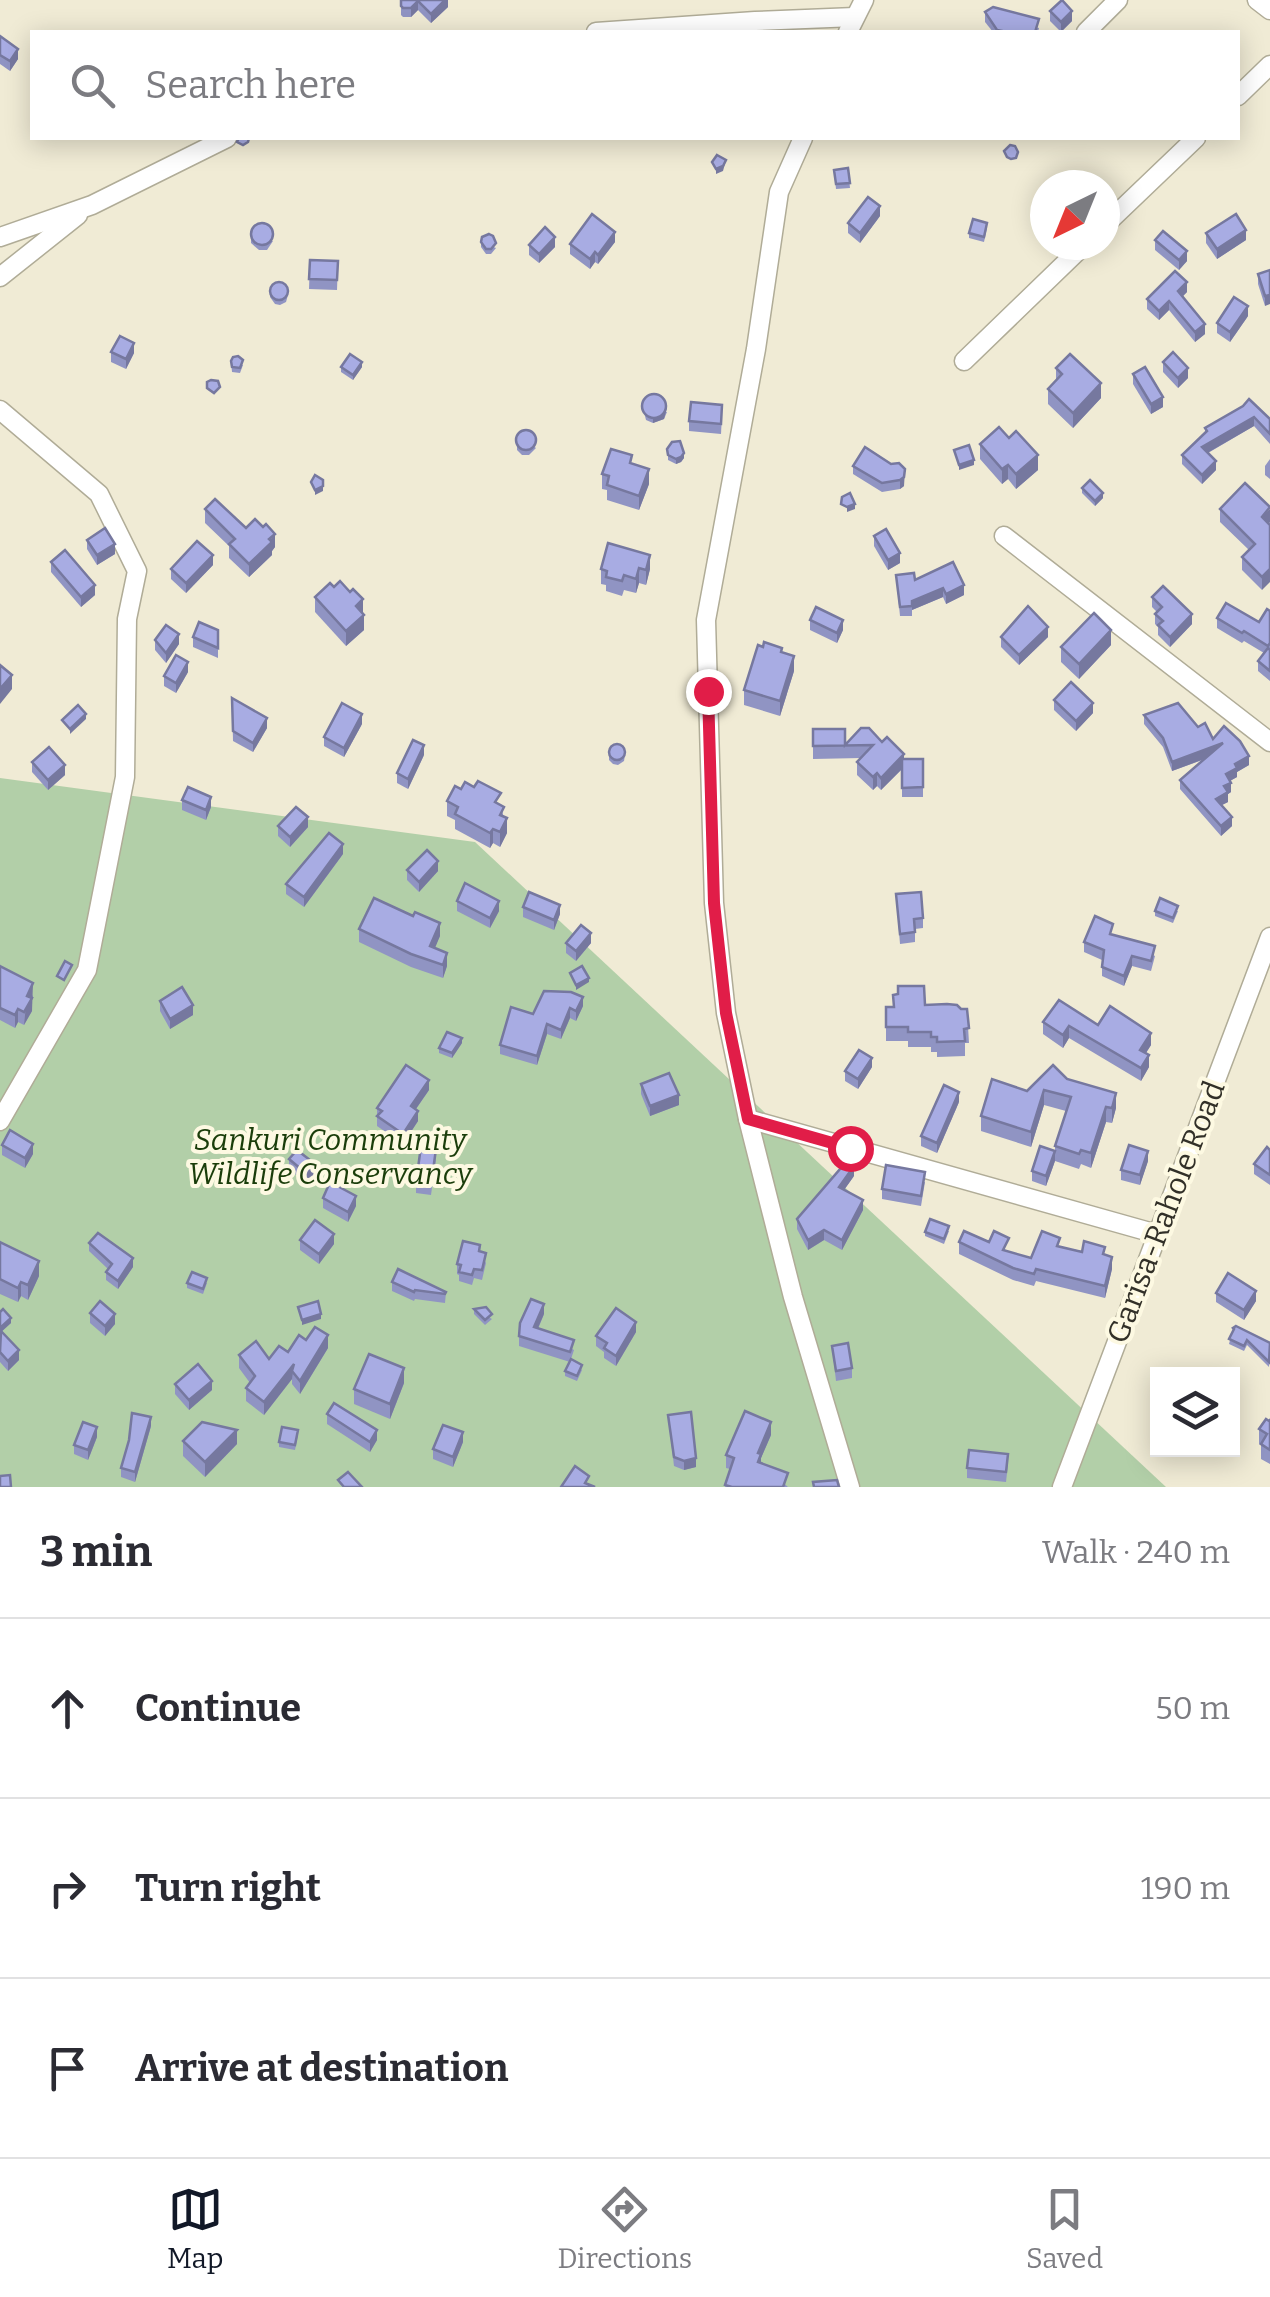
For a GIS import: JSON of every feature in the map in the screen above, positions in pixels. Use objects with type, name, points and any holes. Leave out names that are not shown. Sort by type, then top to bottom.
[{"type":"street","points":[[1088,30],[1118,0]]},
{"type":"street","points":[[1257,0],[1270,10]]},
{"type":"street","points":[[625,30],[856,16]]},
{"type":"street","points":[[1240,94],[1270,65]]},
{"type":"street","points":[[0,237],[92,205],[224,140]]},
{"type":"street","points":[[802,140],[780,192],[706,620],[714,903],[726,1013],[748,1119],[792,1297],[850,1487]]},
{"type":"street","points":[[1120,211],[1194,140]]},
{"type":"street","points":[[0,277],[92,205]]},
{"type":"street","points":[[964,360],[1068,260]]},
{"type":"street","points":[[0,410],[100,494],[137,572],[127,618],[125,777],[88,970],[0,1121]]},
{"type":"street","points":[[1004,536],[1270,742]]},
{"type":"street","name":"Garisa-Rahole Road","points":[[1062,1487],[1270,937]]},
{"type":"street","points":[[748,1119],[1157,1234]]},
{"type":"green space","name":"Sankuri Community Wildlife Conservancy","points":[[0,778],[475,842],[1166,1487],[0,1487]]},
{"type":"building","points":[[401,0],[445,0],[431,14],[418,1],[411,8],[403,8]]},
{"type":"building","points":[[1062,0],[1072,11],[1061,22],[1050,11]]},
{"type":"building","points":[[993,7],[1039,19],[1036,30],[997,30],[985,12]]},
{"type":"building","points":[[0,36],[18,49],[10,61],[0,55]]},
{"type":"building","points":[[1010,145],[1018,152],[1016,158],[1007,157],[1004,151]]},
{"type":"building","points":[[717,155],[726,160],[716,169],[712,162]]},
{"type":"building","points":[[848,168],[850,183],[836,184],[834,170]]},
{"type":"building","points":[[868,197],[880,206],[860,233],[848,223]]},
{"type":"building","points":[[592,214],[615,232],[598,255],[595,252],[590,259],[570,244]]},
{"type":"building","points":[[1236,214],[1246,230],[1217,249],[1206,233]]},
{"type":"building","points":[[973,219],[987,223],[984,237],[969,233]]},
{"type":"building","points":[[262,223],[270,226],[270,242],[262,245],[254,242],[251,234],[254,226]]},
{"type":"building","points":[[545,227],[555,237],[539,254],[529,245]]},
{"type":"building","points":[[1163,231],[1187,251],[1179,260],[1155,240]]},
{"type":"building","points":[[489,234],[496,243],[486,249],[482,237]]},
{"type":"building","points":[[310,260],[338,261],[337,280],[309,279]]},
{"type":"building","points":[[1270,270],[1270,295],[1265,296],[1258,274]]},
{"type":"building","points":[[1175,271],[1187,282],[1178,291],[1205,324],[1195,332],[1169,301],[1159,311],[1147,299]]},
{"type":"building","points":[[279,282],[288,291],[279,300],[270,291]]},
{"type":"building","points":[[1234,297],[1248,306],[1230,332],[1217,323]]},
{"type":"building","points":[[120,336],[134,343],[126,359],[111,352]]},
{"type":"building","points":[[1173,352],[1188,368],[1178,378],[1163,362]]},
{"type":"building","points":[[350,354],[362,362],[353,375],[341,367]]},
{"type":"building","points":[[1070,354],[1101,383],[1073,413],[1048,389],[1062,374],[1056,368]]},
{"type":"building","points":[[233,357],[243,360],[240,368],[232,367]]},
{"type":"building","points":[[1145,367],[1163,397],[1151,404],[1133,374]]},
{"type":"building","points":[[211,380],[218,381],[220,387],[214,393],[207,388]]},
{"type":"building","points":[[654,394],[666,406],[654,418],[642,406]]},
{"type":"building","points":[[1249,399],[1270,419],[1270,434],[1254,417],[1202,447],[1216,461],[1202,475],[1182,455],[1207,431],[1205,428]]},
{"type":"building","points":[[691,402],[722,405],[721,424],[689,421]]},
{"type":"building","points":[[999,427],[1009,438],[1016,431],[1038,455],[1016,474],[1008,465],[1002,469],[980,444]]},
{"type":"building","points":[[526,430],[536,440],[526,450],[516,440]]},
{"type":"building","points":[[680,441],[684,453],[681,457],[668,455],[672,442]]},
{"type":"building","points":[[969,445],[974,460],[959,465],[954,450]]},
{"type":"building","points":[[865,447],[891,464],[899,463],[905,469],[904,477],[882,483],[853,466]]},
{"type":"building","points":[[611,449],[632,455],[630,463],[649,469],[639,496],[607,485],[609,476],[602,474]]},
{"type":"building","points":[[315,475],[323,480],[323,486],[315,490],[311,482]]},
{"type":"building","points":[[1090,480],[1103,493],[1095,501],[1082,488]]},
{"type":"building","points":[[1245,483],[1270,507],[1262,517],[1270,525],[1270,569],[1262,577],[1242,557],[1255,544],[1220,509]]},
{"type":"building","points":[[850,493],[855,504],[847,507],[841,504],[842,497]]},
{"type":"building","points":[[215,499],[246,528],[255,519],[275,534],[249,564],[229,544],[235,539],[205,509]]},
{"type":"building","points":[[105,528],[115,544],[97,555],[87,540]]},
{"type":"building","points":[[886,529],[900,553],[888,560],[874,536]]},
{"type":"building","points":[[197,541],[213,555],[186,583],[171,569]]},
{"type":"building","points":[[608,543],[650,555],[646,570],[639,568],[636,579],[624,575],[622,581],[606,577],[607,571],[601,569]]},
{"type":"building","points":[[65,550],[95,585],[81,597],[51,562]]},
{"type":"building","points":[[953,562],[964,585],[946,594],[943,588],[912,601],[912,606],[900,607],[896,575],[914,573],[915,580]]},
{"type":"building","points":[[340,581],[363,599],[356,606],[364,615],[346,631],[315,597],[330,583],[334,587]]},
{"type":"building","points":[[1163,586],[1192,614],[1170,637],[1158,625],[1163,621],[1155,614],[1162,607],[1152,597]]},
{"type":"building","points":[[1226,603],[1259,622],[1267,609],[1270,611],[1268,646],[1217,618]]},
{"type":"building","points":[[1028,606],[1048,627],[1019,655],[1001,637]]},
{"type":"building","points":[[816,607],[843,620],[837,633],[810,620]]},
{"type":"building","points":[[1094,613],[1111,630],[1079,664],[1061,647]]},
{"type":"building","points":[[199,622],[218,630],[218,648],[193,637]]},
{"type":"building","points":[[166,625],[179,634],[166,653],[155,640]]},
{"type":"building","points":[[764,642],[794,656],[780,701],[744,690],[758,645],[763,647]]},
{"type":"building","points":[[1270,650],[1270,671],[1258,661]]},
{"type":"building","points":[[176,655],[188,662],[176,683],[164,676]]},
{"type":"building","points":[[0,665],[12,675],[0,689]]},
{"type":"building","points":[[1071,682],[1093,703],[1076,721],[1054,700]]},
{"type":"building","points":[[232,698],[267,718],[253,743],[233,731]]},
{"type":"building","points":[[342,703],[362,714],[344,748],[324,737]]},
{"type":"building","points":[[1178,703],[1198,727],[1205,723],[1213,739],[1224,726],[1249,756],[1226,774],[1231,783],[1224,786],[1228,792],[1216,799],[1232,817],[1221,826],[1180,780],[1223,743],[1172,762],[1163,738],[1144,715]]},
{"type":"building","points":[[78,705],[86,714],[70,729],[62,720]]},
{"type":"building","points":[[861,728],[869,728],[882,742],[887,737],[904,754],[881,778],[877,773],[873,777],[857,762],[873,745],[813,746],[813,729],[845,729],[845,745]]},
{"type":"building","points":[[413,740],[424,745],[408,779],[397,773]]},
{"type":"building","points":[[617,744],[625,752],[617,760],[609,752]]},
{"type":"building","points":[[49,747],[65,765],[48,780],[32,762]]},
{"type":"building","points":[[902,759],[923,759],[923,787],[902,788]]},
{"type":"building","points":[[478,781],[501,793],[495,802],[504,807],[500,815],[507,818],[500,832],[493,829],[490,833],[455,814],[458,807],[447,801],[455,786],[461,789],[465,782],[474,787]]},
{"type":"building","points":[[188,787],[211,797],[206,810],[182,800]]},
{"type":"building","points":[[296,807],[308,817],[290,837],[278,826]]},
{"type":"building","points":[[329,833],[343,844],[304,897],[286,884]]},
{"type":"building","points":[[427,850],[438,861],[419,882],[407,870]]},
{"type":"building","points":[[465,883],[499,901],[490,918],[457,901]]},
{"type":"building","points":[[529,892],[560,905],[554,920],[523,907]]},
{"type":"building","points":[[921,892],[923,918],[914,919],[915,932],[900,934],[896,894]]},
{"type":"building","points":[[374,898],[413,916],[415,912],[440,923],[430,946],[447,953],[443,965],[359,929]]},
{"type":"building","points":[[1160,898],[1178,906],[1173,918],[1155,911]]},
{"type":"building","points":[[1095,916],[1113,924],[1110,934],[1155,946],[1151,961],[1132,956],[1124,976],[1102,967],[1104,950],[1084,942]]},
{"type":"building","points":[[581,925],[591,933],[576,951],[566,943]]},
{"type":"building","points":[[65,961],[72,965],[64,980],[57,976]]},
{"type":"building","points":[[0,966],[33,983],[27,996],[32,998],[24,1012],[18,1009],[15,1015],[0,1008]]},
{"type":"building","points":[[582,966],[589,978],[576,985],[570,973]]},
{"type":"building","points":[[898,986],[924,986],[925,1005],[947,1004],[967,1009],[969,1028],[964,1029],[965,1041],[937,1042],[931,1032],[886,1027],[886,1007],[894,1007],[893,995],[898,994]]},
{"type":"building","points":[[182,987],[193,1005],[170,1019],[160,1001]]},
{"type":"building","points":[[544,991],[571,992],[583,997],[576,1011],[570,1008],[561,1030],[547,1024],[537,1056],[500,1045],[511,1007],[533,1014]]},
{"type":"building","points":[[1059,1000],[1098,1025],[1110,1006],[1151,1033],[1140,1050],[1149,1055],[1141,1068],[1069,1026],[1063,1035],[1043,1022]]},
{"type":"building","points":[[447,1032],[462,1038],[452,1053],[439,1048]]},
{"type":"building","points":[[859,1050],[872,1058],[858,1079],[845,1071]]},
{"type":"building","points":[[406,1065],[429,1080],[411,1106],[418,1111],[403,1134],[377,1116],[382,1111],[377,1108]]},
{"type":"building","points":[[1053,1065],[1067,1079],[1116,1093],[1112,1108],[1106,1107],[1091,1153],[1081,1150],[1079,1154],[1055,1146],[1071,1097],[1044,1090],[1031,1132],[981,1116],[992,1079],[1027,1091]]},
{"type":"building","points":[[669,1073],[679,1095],[650,1106],[641,1084]]},
{"type":"building","points":[[944,1085],[959,1092],[937,1143],[921,1136]]},
{"type":"building","points":[[10,1130],[33,1144],[25,1158],[2,1145]]},
{"type":"building","points":[[1129,1145],[1148,1151],[1140,1175],[1121,1170]]},
{"type":"building","points":[[421,1146],[436,1149],[431,1185],[416,1183]]},
{"type":"building","points":[[1040,1146],[1055,1151],[1046,1176],[1032,1171]]},
{"type":"building","points":[[1267,1147],[1270,1150],[1270,1175],[1254,1164]]},
{"type":"building","points":[[297,1150],[315,1164],[307,1174],[289,1159]]},
{"type":"building","points":[[847,1161],[854,1166],[839,1187],[863,1200],[842,1240],[824,1230],[808,1240],[797,1219]]},
{"type":"building","points":[[886,1165],[925,1172],[921,1196],[882,1189]]},
{"type":"building","points":[[330,1182],[356,1196],[348,1212],[323,1198]]},
{"type":"building","points":[[930,1219],[949,1226],[944,1239],[925,1232]]},
{"type":"building","points":[[315,1220],[334,1234],[319,1254],[300,1240]]},
{"type":"building","points":[[964,1231],[989,1242],[994,1231],[1009,1238],[1003,1250],[1031,1258],[1042,1231],[1060,1238],[1057,1246],[1082,1252],[1084,1241],[1105,1247],[1103,1254],[1112,1257],[1105,1286],[1036,1269],[1034,1274],[1013,1268],[959,1242]]},
{"type":"building","points":[[98,1233],[133,1258],[118,1281],[106,1272],[112,1264],[89,1243]]},
{"type":"building","points":[[463,1241],[480,1245],[479,1251],[486,1253],[482,1270],[474,1269],[472,1275],[459,1272],[461,1265],[457,1264]]},
{"type":"building","points":[[0,1242],[39,1261],[28,1285],[21,1282],[18,1288],[0,1279]]},
{"type":"building","points":[[398,1269],[445,1294],[414,1292],[392,1282]]},
{"type":"building","points":[[192,1272],[207,1278],[203,1289],[187,1283]]},
{"type":"building","points":[[1228,1273],[1256,1291],[1244,1310],[1216,1293]]},
{"type":"building","points":[[531,1299],[544,1304],[534,1327],[574,1340],[570,1352],[519,1336],[520,1323]]},
{"type":"building","points":[[100,1301],[115,1314],[105,1326],[90,1313]]},
{"type":"building","points":[[318,1301],[321,1314],[302,1320],[298,1307]]},
{"type":"building","points":[[486,1307],[492,1314],[485,1320],[474,1309]]},
{"type":"building","points":[[616,1308],[636,1322],[616,1356],[596,1336]]},
{"type":"building","points":[[3,1309],[11,1318],[0,1328],[0,1312]]},
{"type":"building","points":[[1236,1326],[1270,1343],[1269,1362],[1247,1340],[1244,1346],[1229,1339]]},
{"type":"building","points":[[315,1327],[328,1335],[300,1381],[292,1371],[294,1364],[264,1402],[246,1388],[255,1376],[239,1355],[256,1341],[269,1359],[279,1346],[288,1352],[299,1335],[306,1340]]},
{"type":"building","points":[[1,1331],[19,1350],[8,1361],[0,1352]]},
{"type":"building","points":[[848,1343],[852,1368],[836,1371],[832,1346]]},
{"type":"building","points":[[369,1354],[404,1368],[390,1404],[354,1389]]},
{"type":"building","points":[[571,1359],[582,1365],[577,1376],[565,1371]]},
{"type":"building","points":[[198,1364],[212,1381],[189,1400],[175,1384]]},
{"type":"building","points":[[334,1403],[377,1430],[370,1442],[327,1414]]},
{"type":"building","points":[[745,1411],[771,1422],[758,1462],[788,1473],[783,1487],[725,1485],[734,1458],[726,1455]]},
{"type":"building","points":[[691,1412],[696,1458],[684,1461],[674,1457],[668,1415]]},
{"type":"building","points":[[132,1413],[151,1417],[135,1472],[121,1468]]},
{"type":"building","points":[[1266,1419],[1270,1420],[1270,1450],[1261,1444],[1267,1434],[1259,1429]]},
{"type":"building","points":[[83,1422],[97,1427],[88,1450],[74,1445]]},
{"type":"building","points":[[202,1422],[237,1430],[205,1462],[183,1441]]},
{"type":"building","points":[[443,1425],[463,1432],[453,1457],[433,1449]]},
{"type":"building","points":[[282,1427],[298,1430],[295,1445],[279,1442]]},
{"type":"building","points":[[969,1450],[1008,1454],[1006,1472],[967,1468]]},
{"type":"building","points":[[575,1466],[589,1476],[585,1483],[595,1487],[561,1487]]},
{"type":"building","points":[[348,1472],[362,1487],[344,1487],[338,1480]]},
{"type":"building","points":[[10,1475],[11,1487],[0,1487],[0,1476]]},
{"type":"building","points":[[837,1480],[839,1487],[814,1487],[813,1482]]},
{"type":"route","points":[[708,691],[714,903],[726,1013],[748,1119],[850,1148]]}]
